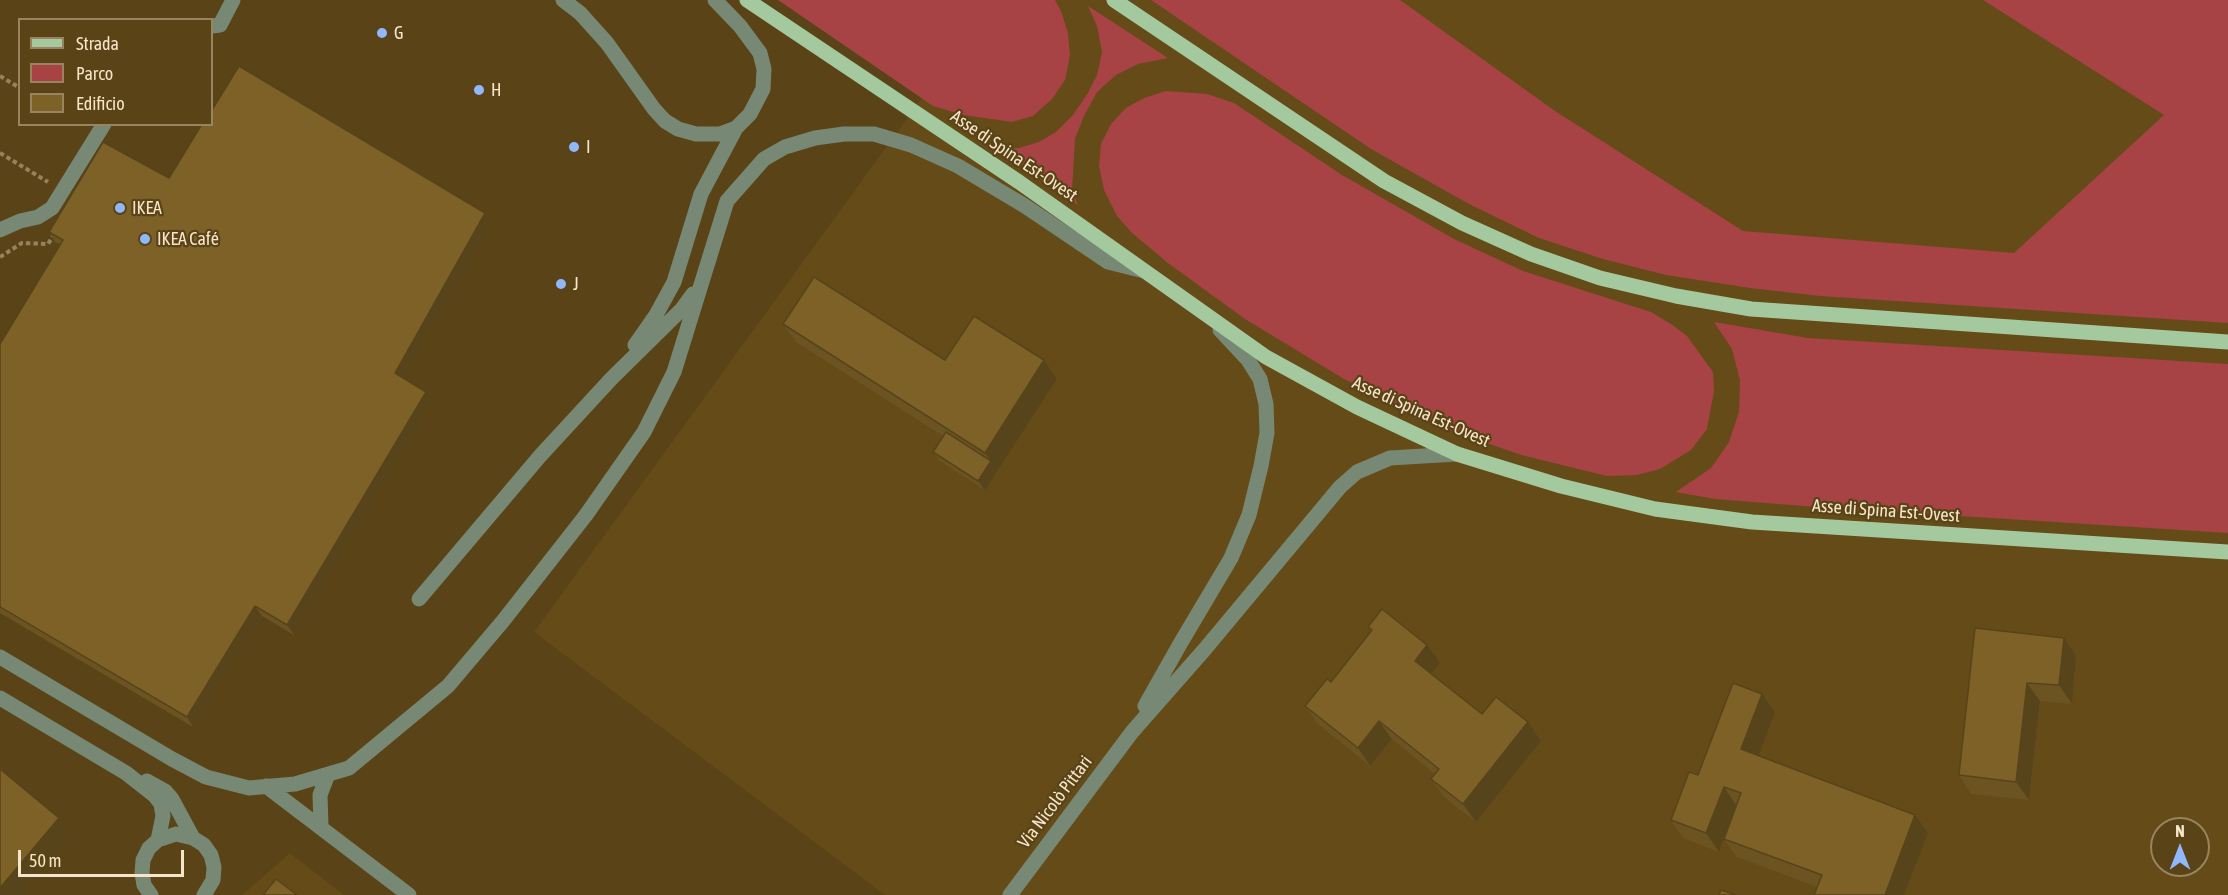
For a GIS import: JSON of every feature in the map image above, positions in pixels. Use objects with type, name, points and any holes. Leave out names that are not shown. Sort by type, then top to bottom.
[{"type":"main road","name":"Asse di Spina Est-Ovest","points":[[747,0],[1010,176],[1266,357],[1358,407],[1457,454],[1561,486],[1644,506],[1741,520],[2228,552]]},
{"type":"main road","points":[[1114,0],[1384,181],[1462,223],[1531,254],[1600,278],[1676,296],[1751,309],[2228,342]]},
{"type":"street","points":[[213,26],[220,26],[233,0]]},
{"type":"street","points":[[563,0],[580,13],[607,44],[665,121],[678,129],[696,134],[720,134],[736,128]]},
{"type":"street","points":[[611,379],[656,315],[674,282],[701,194],[736,128],[750,114],[763,89],[764,69],[760,53],[740,26],[715,0]]},
{"type":"street","points":[[0,230],[20,221],[38,217],[52,208],[103,126]]},
{"type":"street","points":[[0,657],[206,777],[249,788],[295,784],[349,768],[448,686],[503,621],[586,515],[644,432],[674,372],[727,201],[764,159],[785,147],[815,138],[844,134],[874,134],[911,145],[958,166],[1025,206],[1108,262],[1147,272]]},
{"type":"street","points":[[418,599],[540,456],[611,379],[682,309],[700,284]]},
{"type":"street","points":[[1132,732],[1231,558],[1249,515],[1267,433],[1266,404],[1260,379],[1236,345],[1196,308]]},
{"type":"street","points":[[1132,732],[1348,479],[1357,472],[1390,458],[1457,454]]},
{"type":"street","points":[[0,698],[126,773],[154,795],[161,804],[163,816],[158,840]]},
{"type":"street","name":"Via Nicolò Pittari","points":[[1010,895],[1132,732]]},
{"type":"street","points":[[126,773],[165,791],[172,799],[193,838]]},
{"type":"street","points":[[321,826],[320,795],[328,774]]},
{"type":"street","points":[[266,786],[409,895]]},
{"type":"street","points":[[147,892],[142,873],[143,860],[149,848],[158,840],[176,834],[193,838],[204,845],[211,855],[214,867],[213,880],[204,895]]},
{"type":"path","points":[[0,76],[18,87]]},
{"type":"path","points":[[0,153],[52,184]]},
{"type":"shaded area","points":[[993,0],[2228,0],[2228,895],[885,895],[534,632]]},
{"type":"shaded area","points":[[290,853],[344,895],[242,895]]},
{"type":"green space","points":[[778,0],[1055,0],[1068,33],[1070,56],[1065,80],[1052,99],[1033,116],[1012,122],[964,115],[933,106]]},
{"type":"green space","points":[[1151,0],[1400,0],[1555,111],[1743,231],[2014,253],[2164,115],[1983,0],[2228,0],[2228,323],[1820,296],[1666,275],[1603,259],[1539,238],[1469,204],[1371,149]]},
{"type":"green space","points":[[1088,6],[1168,58],[1138,64],[1116,75],[1097,92],[1075,139],[1072,190],[1078,205],[997,149],[1019,148],[1039,142],[1056,132],[1073,115],[1088,93],[1097,75],[1102,52],[1097,26]]},
{"type":"green space","points":[[1166,91],[1207,94],[1234,103],[1342,175],[1454,239],[1523,271],[1651,312],[1674,326],[1687,336],[1713,372],[1714,391],[1707,429],[1691,450],[1660,469],[1637,475],[1607,476],[1521,455],[1453,431],[1344,379],[1245,319],[1168,263],[1132,233],[1117,216],[1104,190],[1099,166],[1101,144],[1111,124],[1126,108],[1144,98]]},
{"type":"green space","points":[[1714,322],[1808,338],[2228,364],[2228,533],[1803,506],[1715,499],[1676,492],[1711,468],[1729,442],[1739,412],[1740,380],[1732,349]]},
{"type":"building","points":[[239,66],[485,213],[395,373],[426,392],[287,625],[255,606],[187,717],[0,607],[0,344],[63,240],[49,232],[103,142],[169,178],[201,126],[213,126],[213,108]]},
{"type":"building","points":[[814,277],[945,360],[974,316],[1044,360],[985,453],[783,324]]},
{"type":"building","points":[[946,432],[991,461],[978,481],[933,452]]},
{"type":"building","points":[[1382,609],[1427,645],[1415,661],[1482,714],[1496,697],[1528,722],[1463,804],[1431,779],[1439,769],[1379,721],[1358,748],[1305,706],[1327,679],[1331,682],[1372,630],[1368,627]]},
{"type":"building","points":[[1975,628],[2064,638],[2059,685],[2027,683],[2016,782],[1959,775]]},
{"type":"building","points":[[1733,683],[1762,694],[1741,749],[1915,815],[1885,895],[1814,895],[1822,875],[1724,839],[1741,793],[1724,787],[1706,833],[1671,820],[1689,772],[1698,775]]},
{"type":"building","points":[[0,769],[59,818],[0,888]]},
{"type":"building","points":[[276,879],[297,895],[263,895]]},
{"type":"building","points":[[1721,890],[1736,895],[1719,895]]},
{"type":"place","name":"G","points":[[382,33]]},
{"type":"place","name":"H","points":[[479,90]]},
{"type":"place","name":"I","points":[[574,147]]},
{"type":"place","name":"IKEA","points":[[120,208]]},
{"type":"place","name":"IKEA Café","points":[[145,239]]},
{"type":"place","name":"J","points":[[561,284]]}]
